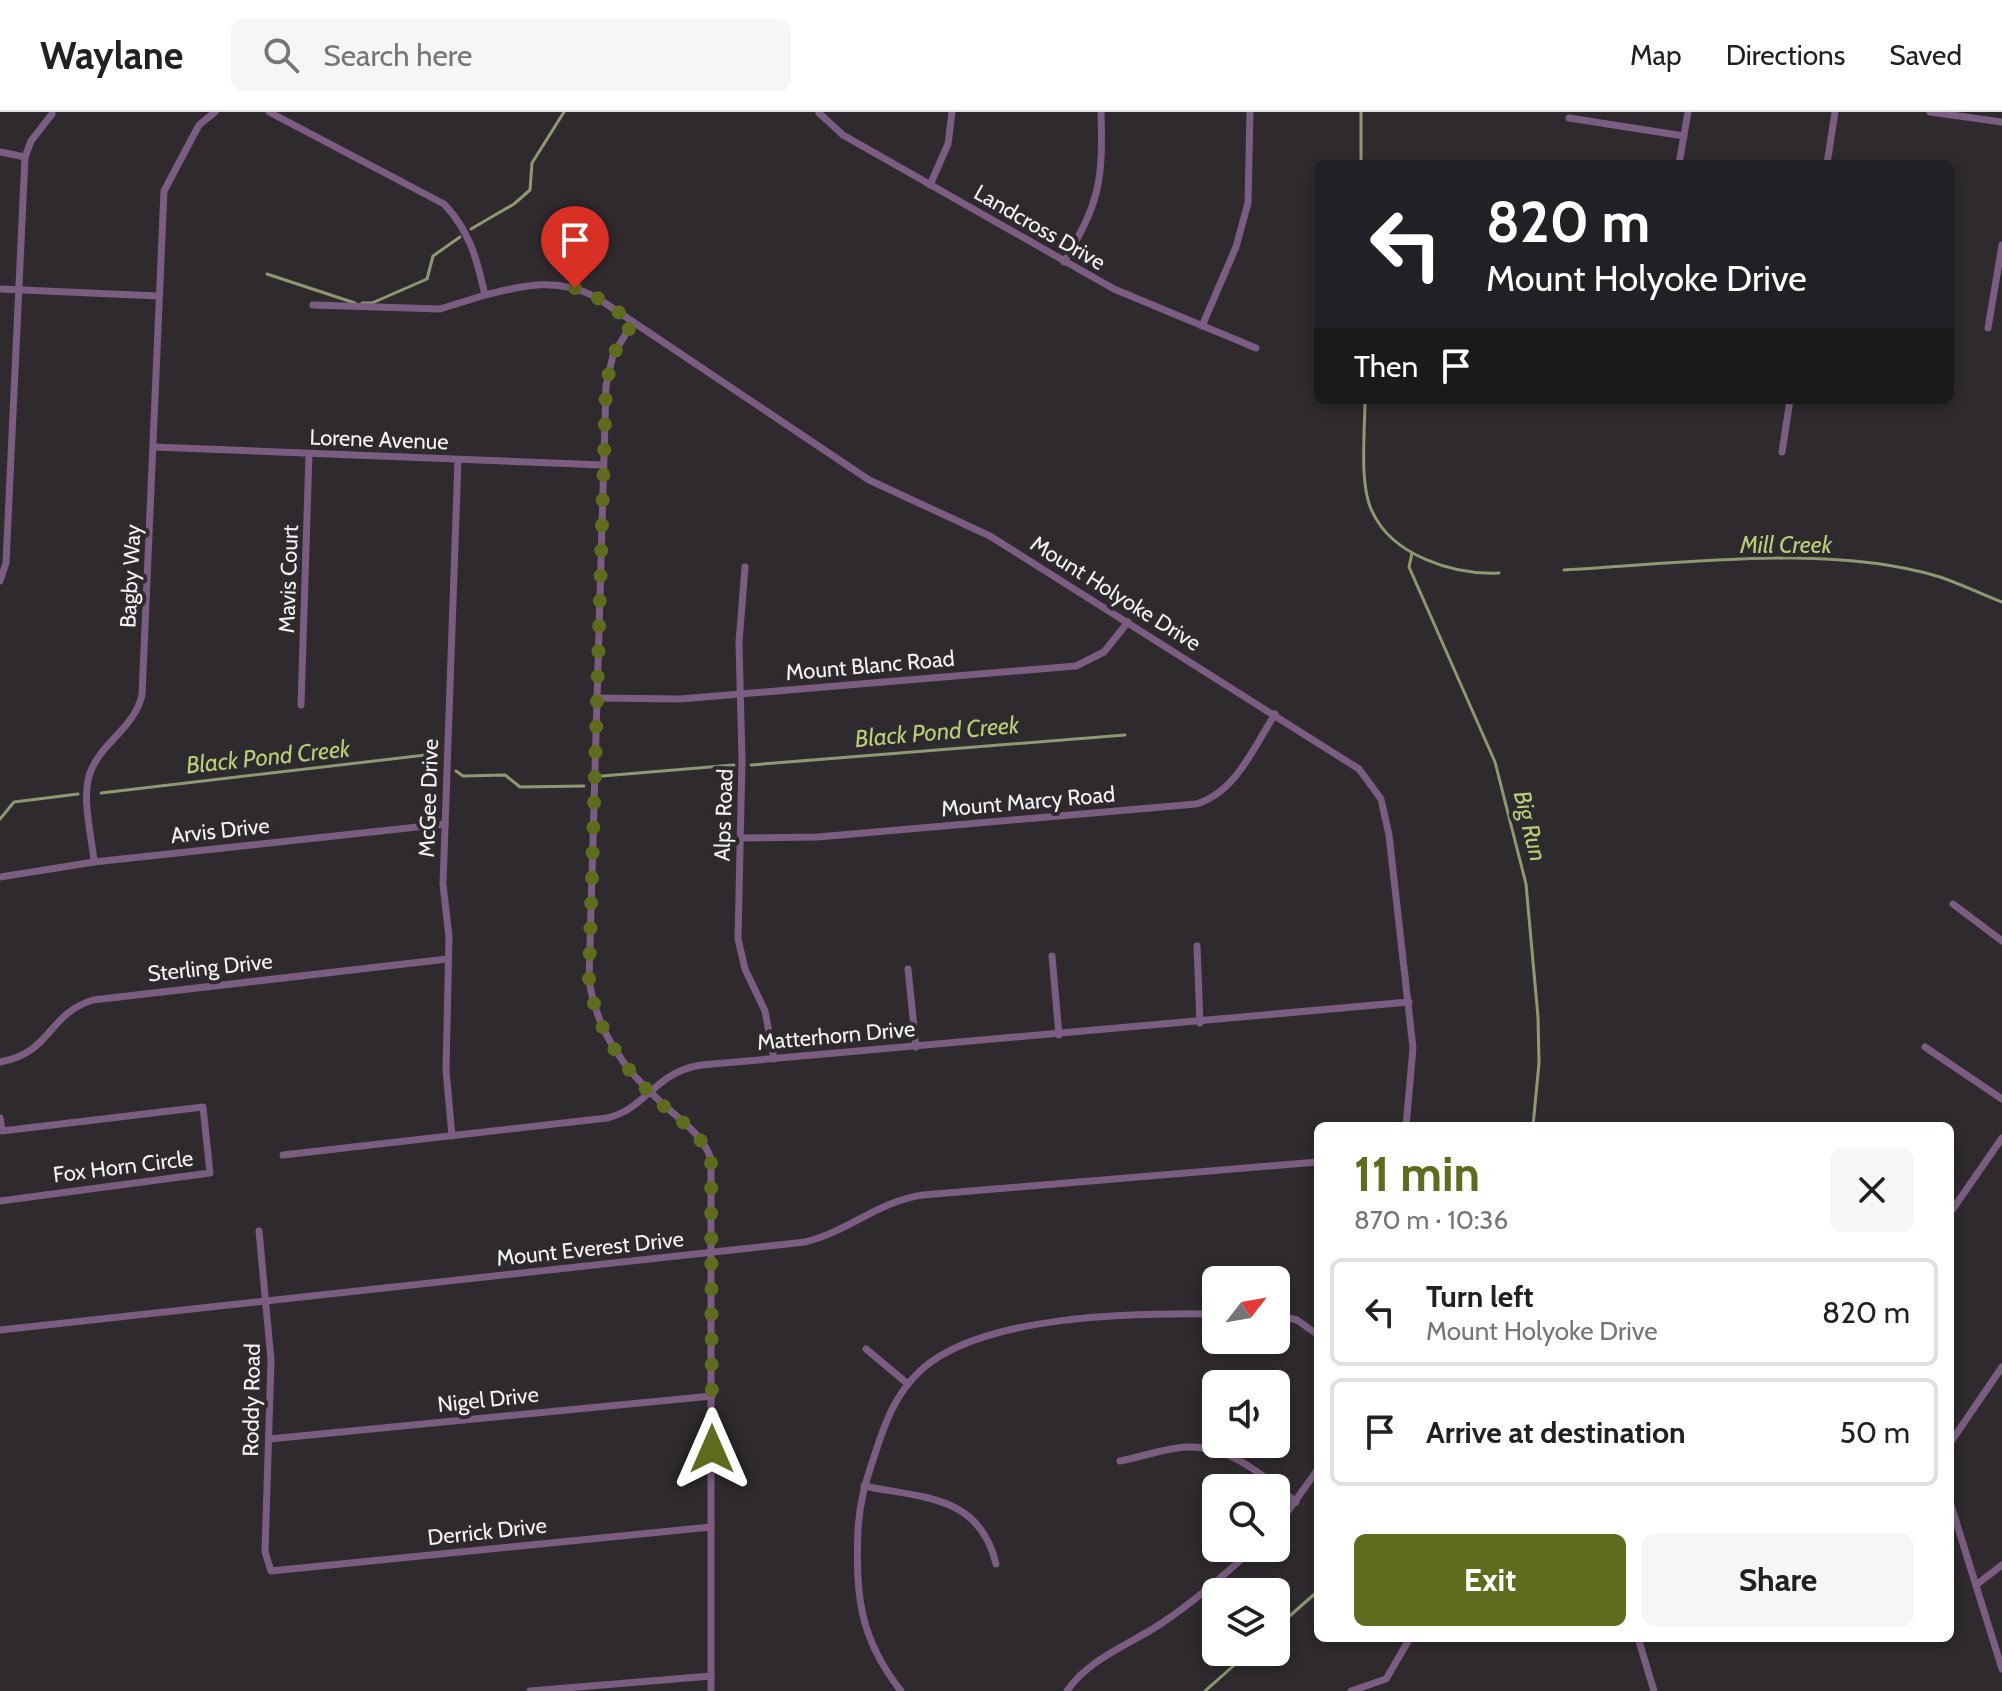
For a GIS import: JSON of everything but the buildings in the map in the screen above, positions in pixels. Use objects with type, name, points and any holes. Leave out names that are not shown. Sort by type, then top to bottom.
[{"type":"street","name":"Bagby Way","points":[[94,862],[89,776],[100,755],[131,724],[142,695],[164,191],[199,125],[215,112]]},
{"type":"street","points":[[269,112],[444,204],[460,221],[474,248],[485,295],[440,309],[313,305]]},
{"type":"street","points":[[930,185],[948,144],[952,112]]},
{"type":"street","points":[[1064,262],[1098,195],[1103,160],[1101,112]]},
{"type":"street","points":[[1202,326],[1236,247],[1248,203],[1250,112]]},
{"type":"street","points":[[1680,160],[1688,112]]},
{"type":"street","points":[[1828,160],[1835,112]]},
{"type":"street","points":[[1930,112],[2002,122]]},
{"type":"street","name":"Landcross Drive","points":[[819,113],[843,135],[1114,289],[1256,348]]},
{"type":"street","points":[[0,581],[6,563],[25,157],[31,141],[52,114]]},
{"type":"street","points":[[1569,118],[1684,136]]},
{"type":"street","points":[[0,152],[25,157]]},
{"type":"street","points":[[1988,328],[2002,245]]},
{"type":"street","name":"Mount Holyoke Drive","points":[[485,295],[531,283],[581,290],[869,480],[990,536],[1359,769],[1381,799],[1389,835],[1409,1002],[1413,1068],[1406,1122]]},
{"type":"street","points":[[0,289],[158,296]]},
{"type":"street","points":[[633,322],[613,355],[607,373],[589,980],[598,1018],[621,1062],[649,1093],[694,1132],[708,1151],[713,1172],[711,1691]]},
{"type":"street","points":[[1782,452],[1789,404]]},
{"type":"street","points":[[0,431],[11,431]]},
{"type":"street","name":"Lorene Avenue","points":[[154,447],[603,465]]},
{"type":"street","name":"Mavis Court","points":[[301,705],[309,454]]},
{"type":"street","name":"McGee Drive","points":[[452,1136],[446,1070],[445,824],[458,460]]},
{"type":"street","name":"Alps Road","points":[[745,567],[739,642],[739,948],[765,1011],[774,1059]]},
{"type":"street","name":"Mount Blanc Road","points":[[596,698],[653,700],[1076,666],[1104,652],[1128,622]]},
{"type":"street","name":"Mount Marcy Road","points":[[740,838],[818,837],[1196,804],[1212,798],[1233,780],[1275,714]]},
{"type":"street","name":"Arvis Drive","points":[[0,877],[94,862],[445,824]]},
{"type":"street","points":[[1953,904],[2002,941]]},
{"type":"street","points":[[1197,946],[1200,1023]]},
{"type":"street","points":[[1052,956],[1059,1035]]},
{"type":"street","name":"Sterling Drive","points":[[0,1062],[26,1056],[68,1011],[93,1000],[447,959]]},
{"type":"street","points":[[908,969],[916,1047]]},
{"type":"street","name":"Matterhorn Drive","points":[[283,1155],[607,1118],[622,1113],[666,1076],[685,1068],[1409,1002]]},
{"type":"street","points":[[1925,1047],[2002,1099]]},
{"type":"street","name":"Fox Horn Circle","points":[[0,1118],[2,1131],[203,1107],[210,1173],[0,1201]]},
{"type":"street","points":[[1954,1207],[2002,1138]]},
{"type":"street","name":"Mount Everest Drive","points":[[0,1330],[713,1252],[822,1237],[879,1207],[909,1197],[1314,1162]]},
{"type":"street","name":"Roddy Road","points":[[259,1231],[271,1360],[265,1552],[268,1569]]},
{"type":"street","points":[[901,1691],[887,1673],[862,1621],[856,1583],[859,1502],[886,1419],[908,1384],[934,1359],[958,1346],[1043,1324],[1147,1313],[1202,1314]]},
{"type":"street","points":[[1290,1318],[1314,1332]]},
{"type":"street","points":[[866,1349],[908,1384]]},
{"type":"street","points":[[1954,1437],[2002,1367]]},
{"type":"street","name":"Nigel Drive","points":[[269,1439],[712,1396]]},
{"type":"street","points":[[1120,1461],[1187,1447],[1204,1448],[1251,1467],[1296,1502]]},
{"type":"street","points":[[1290,1510],[1314,1475]]},
{"type":"street","points":[[864,1486],[956,1506],[985,1532],[996,1564]]},
{"type":"street","points":[[1954,1515],[2002,1669]]},
{"type":"street","name":"Derrick Drive","points":[[268,1569],[285,1572],[711,1527]]},
{"type":"street","points":[[1067,1691],[1092,1665],[1138,1639],[1208,1590],[1239,1562]]},
{"type":"street","points":[[1976,1585],[2002,1565]]},
{"type":"street","points":[[1351,1691],[1386,1679],[1408,1642]]},
{"type":"street","points":[[1639,1642],[1654,1691]]},
{"type":"street","points":[[530,1691],[711,1676]]},
{"type":"waterway","name":"Mill Creek","points":[[471,229],[514,204],[530,190],[532,163],[564,112]]},
{"type":"waterway","points":[[1361,112],[1361,160]]},
{"type":"waterway","name":"Mill Creek","points":[[362,303],[372,303],[427,279],[433,256],[460,237]]},
{"type":"waterway","name":"Mill Creek","points":[[267,274],[355,303]]},
{"type":"waterway","points":[[1365,404],[1365,487],[1372,511],[1381,527],[1394,540],[1426,560],[1463,570],[1499,573]]},
{"type":"waterway","name":"Big Run","points":[[1412,553],[1409,567],[1495,762],[1526,884],[1538,1017],[1539,1063],[1533,1122]]},
{"type":"waterway","name":"Mill Creek","points":[[1564,570],[1754,558],[1850,561],[1940,577],[2002,602]]},
{"type":"waterway","name":"Black Pond Creek","points":[[751,765],[1125,735]]},
{"type":"waterway","name":"Black Pond Creek","points":[[101,793],[434,754],[438,757]]},
{"type":"waterway","name":"Black Pond Creek","points":[[602,776],[734,765]]},
{"type":"waterway","name":"Black Pond Creek","points":[[456,771],[463,776],[505,775],[520,787],[584,786]]},
{"type":"waterway","name":"Black Pond Creek","points":[[0,819],[14,802],[78,794]]},
{"type":"waterway","name":"Big Run","points":[[1290,1616],[1314,1595]]},
{"type":"waterway","name":"Big Run","points":[[1205,1691],[1233,1666]]},
{"type":"route","points":[[575,288],[596,297],[633,322],[613,355],[606,386],[589,980],[598,1018],[621,1062],[637,1081],[694,1132],[711,1159],[712,1449]]}]
